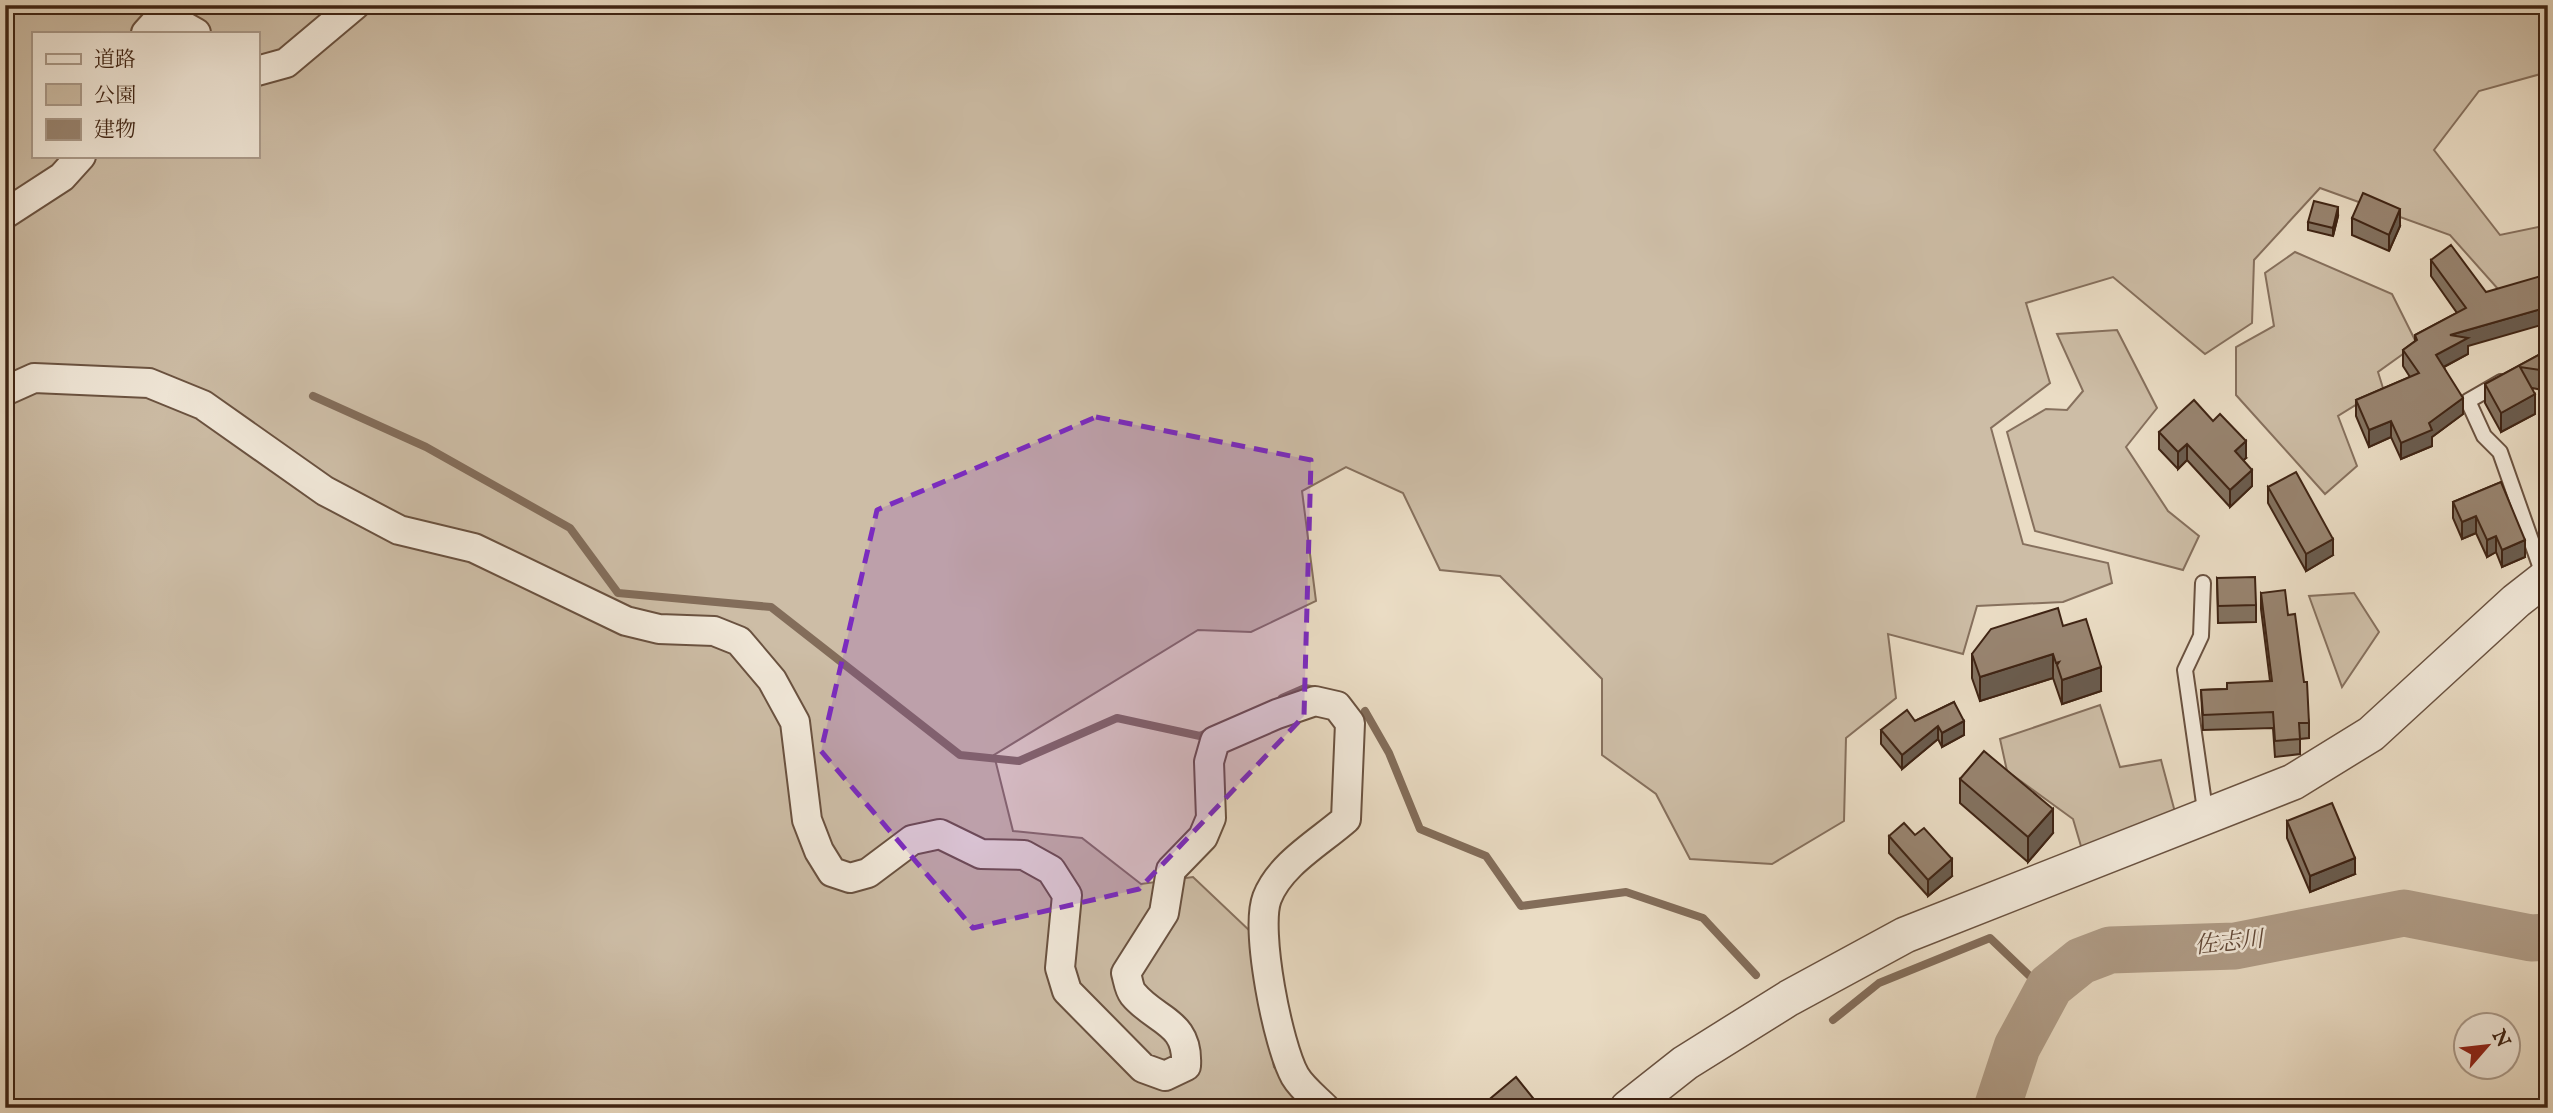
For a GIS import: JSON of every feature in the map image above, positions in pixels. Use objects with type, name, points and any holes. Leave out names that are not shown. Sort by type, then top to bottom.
[{"type":"street","points":[[259,70],[286,63],[355,5]]},
{"type":"street","points":[[147,32],[155,23],[173,20],[194,32]]},
{"type":"street","points":[[5,214],[62,177],[79,158]]},
{"type":"street","points":[[5,391],[34,378],[149,383],[203,405],[325,491],[399,530],[474,548],[626,621],[659,629],[715,631],[739,640],[772,680],[795,722],[807,820],[819,851],[832,872],[850,878],[868,873],[912,840],[940,834],[981,854],[1024,855],[1051,870],[1067,895],[1060,968],[1067,991],[1143,1068],[1165,1076],[1186,1066],[1187,1048],[1173,1025],[1132,993],[1126,973],[1164,913],[1171,870],[1203,837],[1211,818],[1209,762],[1215,741],[1315,701],[1338,706],[1350,723],[1346,819],[1279,875],[1266,899],[1262,931],[1284,1053],[1297,1079],[1325,1108]]},
{"type":"street","points":[[1628,1108],[1685,1063],[1789,998],[1905,935],[2293,782],[2371,734],[2546,577]]},
{"type":"lane","points":[[2514,375],[2468,401],[2484,436],[2500,452],[2546,577]]},
{"type":"lane","points":[[2203,583],[2201,636],[2185,670],[2206,818]]},
{"type":"highlighted area","points":[[1096,417],[1311,460],[1304,716],[1139,889],[973,928],[821,751],[877,510]]},
{"type":"green space","points":[[5,5],[2548,5],[2548,72],[2479,91],[2434,150],[2500,235],[2548,225],[2548,279],[2506,298],[2450,235],[2320,188],[2254,260],[2252,323],[2205,354],[2113,277],[2026,303],[2050,383],[1991,428],[2023,544],[2108,563],[2112,583],[2063,602],[1977,606],[1963,654],[1888,634],[1896,698],[1846,738],[1844,821],[1772,864],[1690,859],[1656,794],[1602,755],[1602,679],[1500,576],[1440,570],[1403,493],[1346,467],[1302,491],[1316,601],[1251,632],[1198,630],[994,755],[1013,831],[1082,838],[1141,884],[1193,877],[1251,932],[1274,1067],[1310,1108],[5,1108]]},
{"type":"green space","points":[[2295,252],[2392,294],[2417,344],[2378,372],[2383,388],[2338,416],[2357,466],[2325,494],[2236,395],[2236,347],[2274,326],[2265,273]]},
{"type":"green space","points":[[2117,330],[2157,408],[2126,447],[2168,511],[2199,536],[2183,570],[2035,531],[2007,432],[2046,409],[2067,410],[2083,391],[2057,334]]},
{"type":"green space","points":[[2354,593],[2379,632],[2342,687],[2309,596]]},
{"type":"green space","points":[[2100,705],[2120,767],[2161,760],[2176,816],[2083,853],[2073,819],[2007,771],[2000,739]]},
{"type":"building","points":[[2363,193],[2400,209],[2389,235],[2352,218]]},
{"type":"building","points":[[2314,201],[2338,207],[2333,228],[2308,222]]},
{"type":"building","points":[[2451,245],[2486,292],[2548,274],[2548,307],[2450,335],[2468,338],[2436,355],[2463,398],[2429,423],[2432,430],[2401,443],[2391,421],[2369,430],[2356,400],[2419,373],[2403,350],[2417,340],[2415,335],[2466,308],[2431,260]]},
{"type":"building","points":[[2548,350],[2548,371],[2520,367],[2535,394],[2501,413],[2485,384]]},
{"type":"building","points":[[2194,400],[2213,421],[2220,414],[2246,441],[2235,451],[2252,470],[2230,490],[2187,444],[2178,452],[2159,432]]},
{"type":"building","points":[[2296,472],[2333,539],[2306,554],[2268,487]]},
{"type":"building","points":[[2501,482],[2525,540],[2502,550],[2496,536],[2487,540],[2476,516],[2462,522],[2453,502]]},
{"type":"building","points":[[2255,577],[2256,605],[2218,606],[2217,578]]},
{"type":"building","points":[[2285,590],[2288,615],[2295,614],[2304,682],[2307,682],[2309,723],[2299,723],[2300,739],[2275,741],[2273,712],[2203,715],[2201,690],[2227,689],[2227,683],[2272,681],[2261,593]]},
{"type":"building","points":[[2058,608],[2063,626],[2086,619],[2101,667],[2062,680],[2057,665],[2059,662],[2056,663],[2053,654],[1980,677],[1972,654],[1991,629]]},
{"type":"building","points":[[1954,702],[1964,721],[1942,733],[1938,726],[1902,755],[1881,730],[1907,710],[1915,721]]},
{"type":"building","points":[[1984,751],[2053,809],[2028,837],[1960,779]]},
{"type":"building","points":[[2332,803],[2355,858],[2310,876],[2287,821]]},
{"type":"building","points":[[1904,823],[1915,835],[1924,828],[1952,859],[1928,880],[1889,836]]},
{"type":"building","points":[[1516,1077],[1541,1108],[1479,1108]]},
{"type":"waterway","points":[[313,396],[426,447],[570,528],[618,593],[771,607],[960,755],[1019,761],[1117,718],[1200,736],[1210,731]]},
{"type":"waterway","points":[[1282,698],[1305,688],[1316,690]]},
{"type":"waterway","points":[[1365,711],[1389,753],[1420,829],[1486,856],[1521,906],[1626,892],[1703,918],[1756,975]]},
{"type":"waterway","name":"佐志川","points":[[1997,1108],[2017,1047],[2050,986],[2081,961],[2110,950],[2235,946],[2404,913],[2531,938],[2548,937]]},
{"type":"waterway","points":[[1833,1020],[1879,983],[1990,938],[2034,980],[2050,986]]}]
